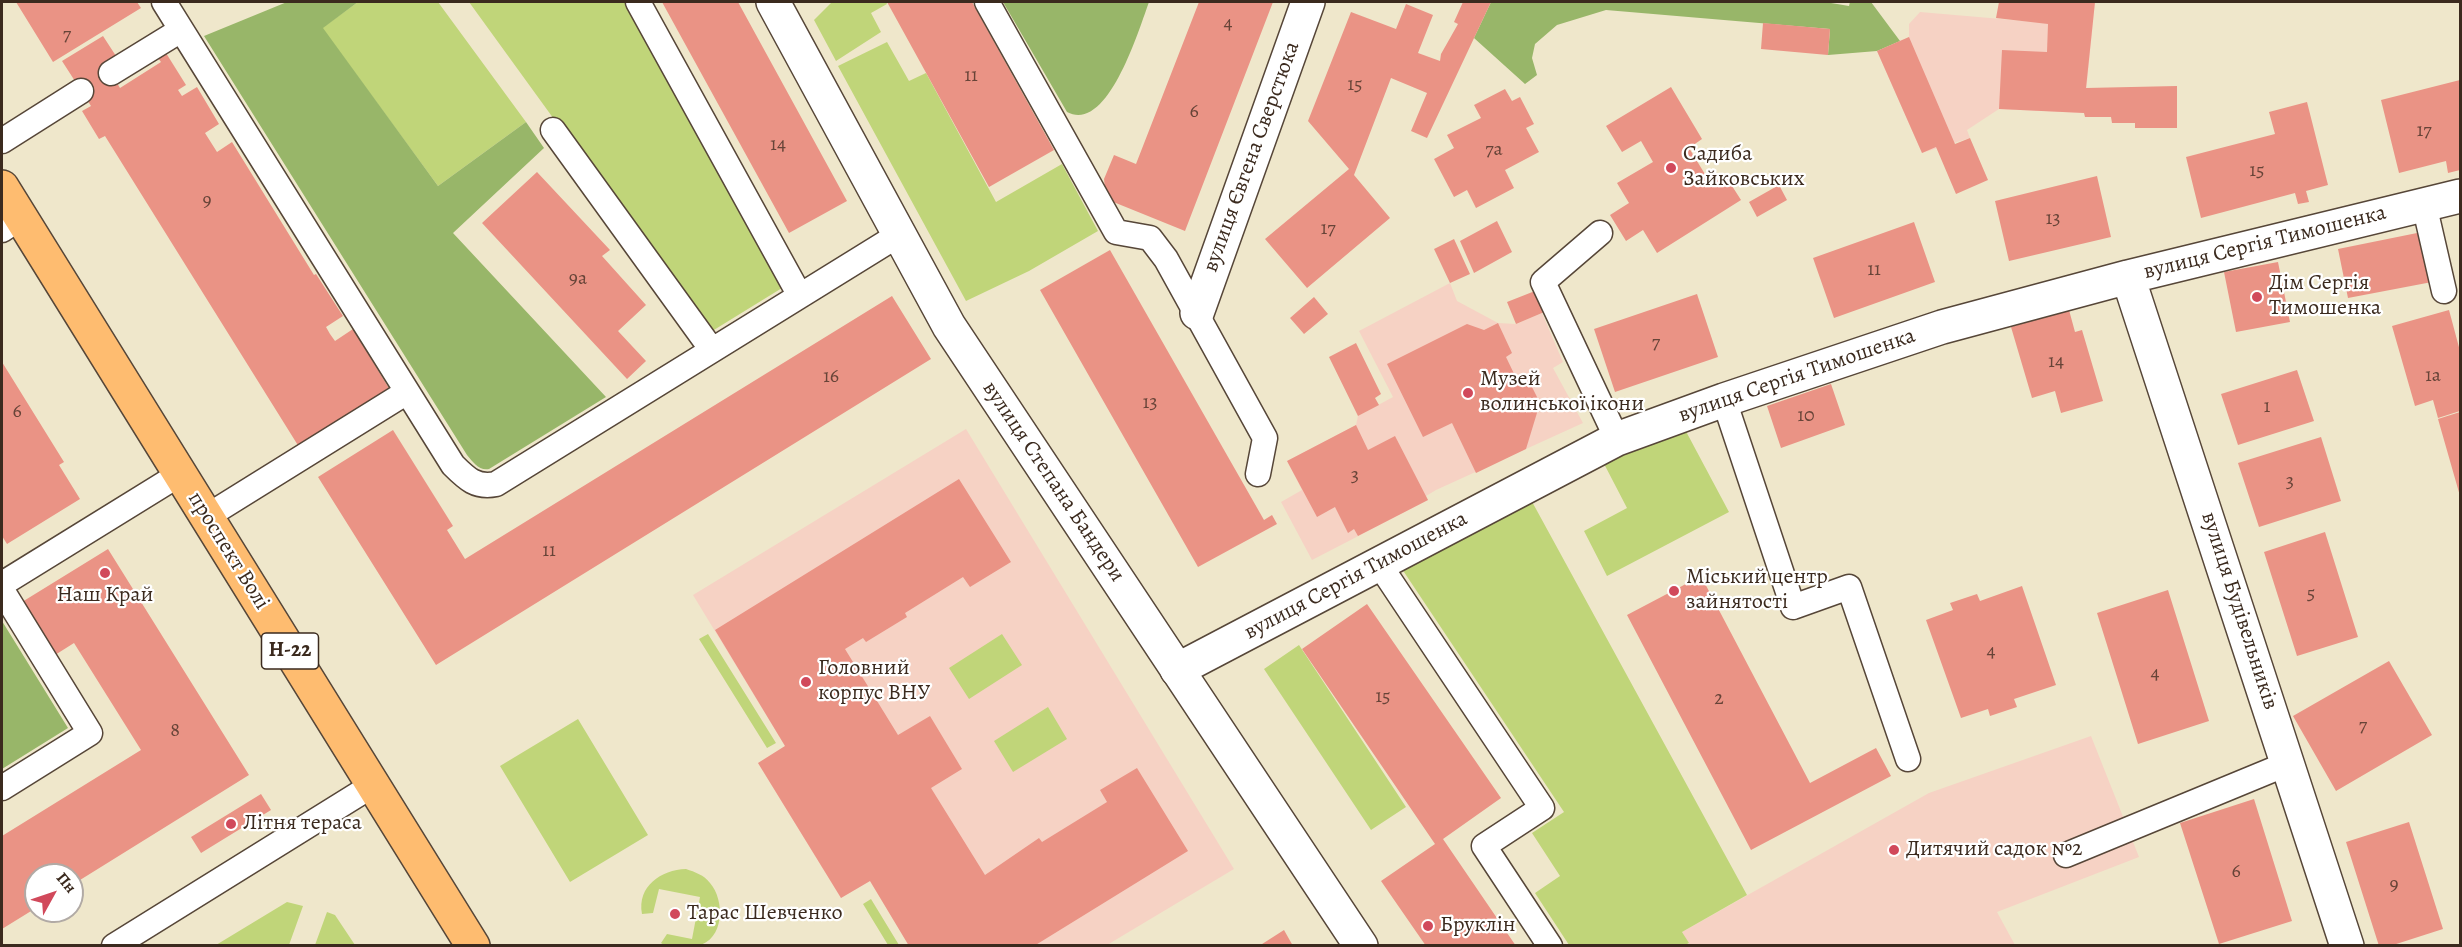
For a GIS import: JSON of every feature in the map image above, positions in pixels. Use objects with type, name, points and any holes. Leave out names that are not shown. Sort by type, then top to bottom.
[{"type":"main road","name":"проспект Волі","points":[[2,187],[11,224],[180,474],[473,945]]},
{"type":"street","name":"вулиця Степана Бандери","points":[[773,2],[949,326],[1361,945]]},
{"type":"street","name":"вулиця Євгена Сверстюка","points":[[1197,313],[1308,2]]},
{"type":"street","name":"вулиця Сергія Тимошенка","points":[[1178,670],[1617,439],[1724,400],[1942,327],[2128,277],[2460,196]]},
{"type":"street","name":"вулиця Будівельників","points":[[2128,277],[2347,945]]},
{"type":"lane","points":[[164,2],[453,465],[468,480],[483,487],[496,484],[900,234]]},
{"type":"lane","points":[[638,2],[800,296]]},
{"type":"lane","points":[[987,2],[1116,232],[1123,236],[1150,238],[1160,249],[1197,313],[1265,438],[1258,474]]},
{"type":"lane","points":[[111,73],[181,30]]},
{"type":"lane","points":[[2,141],[81,91]]},
{"type":"lane","points":[[553,130],[712,350]]},
{"type":"lane","points":[[2424,204],[2444,291]]},
{"type":"lane","points":[[1600,233],[1543,282],[1617,439]]},
{"type":"lane","points":[[206,517],[407,392]]},
{"type":"lane","points":[[1724,400],[1793,607],[1849,587],[1908,759]]},
{"type":"lane","points":[[2,584],[180,474]]},
{"type":"lane","points":[[1379,564],[1542,808],[1484,846],[1550,945]]},
{"type":"lane","points":[[2,590],[90,734],[2,788]]},
{"type":"lane","points":[[2066,855],[2289,763]]},
{"type":"lane","points":[[114,945],[373,785]]},
{"type":"shaded area","points":[[2049,2],[2095,2],[2084,113],[1999,109],[1967,130],[1970,138],[1922,153],[1877,51],[1909,37],[1909,24],[1920,12],[2048,23]]},
{"type":"shaded area","points":[[1450,283],[1457,301],[1498,323],[1516,324],[1542,313],[1563,362],[1553,368],[1583,423],[1436,490],[1426,496],[1428,500],[1312,560],[1281,502],[1302,490],[1287,461],[1356,425],[1358,416],[1393,397],[1359,331]]},
{"type":"shaded area","points":[[966,429],[1234,869],[1107,945],[909,945],[870,881],[841,898],[758,763],[785,746],[693,595]]},
{"type":"shaded area","points":[[2091,736],[2139,857],[1997,912],[2015,945],[1690,946],[1682,932],[1929,793]]},
{"type":"green space","points":[[287,2],[358,2],[323,28],[438,186],[526,122],[544,148],[453,233],[606,397],[489,469],[479,467],[467,455],[204,36]]},
{"type":"green space","points":[[358,2],[438,2],[526,122],[438,186],[322,28]]},
{"type":"green space","points":[[469,2],[625,2],[782,288],[709,333]]},
{"type":"green space","points":[[832,2],[886,2],[887,4],[871,13],[881,32],[836,61],[814,20]]},
{"type":"green space","points":[[1003,2],[1149,2],[1120,75],[1096,108],[1082,115],[1067,112]]},
{"type":"green space","points":[[1491,2],[1825,2],[1849,6],[1850,2],[1871,2],[1900,41],[1877,51],[1828,55],[1830,29],[1606,10],[1557,25],[1535,44],[1532,58],[1537,75],[1525,84],[1474,38]]},
{"type":"green space","points":[[887,42],[909,81],[926,73],[996,202],[1062,164],[1098,231],[1029,271],[966,301],[838,66]]},
{"type":"green space","points":[[1681,422],[1729,512],[1607,576],[1584,531],[1627,508],[1601,458]]},
{"type":"green space","points":[[1530,498],[1747,895],[1682,932],[1689,943],[1685,945],[1569,945],[1535,893],[1560,876],[1532,833],[1564,812],[1402,569]]},
{"type":"green space","points":[[2,621],[68,728],[2,769]]},
{"type":"green space","points":[[708,634],[776,743],[767,748],[699,639]]},
{"type":"green space","points":[[1002,634],[1022,665],[969,699],[949,668]]},
{"type":"green space","points":[[1299,645],[1406,807],[1371,830],[1264,669]]},
{"type":"green space","points":[[1048,707],[1067,739],[1013,772],[994,741]]},
{"type":"green space","points":[[578,719],[648,835],[570,882],[500,766]]},
{"type":"green space","points":[[686,869],[705,878],[715,890],[720,919],[713,936],[706,942],[697,946],[664,945],[661,943],[667,934],[692,939],[700,897],[659,889],[653,913],[642,914],[643,895],[653,881],[660,876]]},
{"type":"green space","points":[[871,899],[899,945],[888,945],[863,904]]},
{"type":"green space","points":[[287,902],[303,906],[289,945],[216,945]]},
{"type":"green space","points":[[327,912],[335,915],[355,945],[315,945]]},
{"type":"building","points":[[16,2],[137,2],[141,8],[53,62]]},
{"type":"building","points":[[662,2],[738,2],[847,201],[789,233]]},
{"type":"building","points":[[887,2],[972,2],[1054,150],[989,187]]},
{"type":"building","points":[[1199,2],[1273,2],[1185,231],[1106,199],[1104,179],[1114,155],[1136,164]]},
{"type":"building","points":[[1463,2],[1491,2],[1427,138],[1411,131],[1427,93],[1391,78],[1354,175],[1390,218],[1307,288],[1265,239],[1349,169],[1308,121],[1351,12],[1396,29],[1406,4],[1433,15],[1418,53],[1440,61],[1441,54],[1458,24],[1454,22]]},
{"type":"building","points":[[1999,2],[2095,2],[2086,88],[2177,86],[2177,128],[2135,128],[2135,123],[2112,123],[2111,117],[2085,117],[2084,113],[1999,109],[2002,50],[2047,52],[2048,24],[1996,18]]},
{"type":"building","points":[[1763,23],[1830,29],[1828,55],[1761,49]]},
{"type":"building","points":[[103,36],[116,56],[105,63],[120,88],[161,62],[158,58],[166,53],[186,85],[178,90],[182,96],[197,87],[219,124],[205,133],[217,152],[232,142],[314,275],[316,274],[343,316],[326,327],[330,334],[335,341],[353,329],[390,390],[299,447],[105,136],[99,139],[82,111],[91,106],[62,61]]},
{"type":"building","points":[[1909,37],[1955,144],[1970,138],[1988,180],[1956,194],[1936,147],[1922,153],[1877,51]]},
{"type":"building","points":[[2460,80],[2460,170],[2448,173],[2446,161],[2399,173],[2381,100]]},
{"type":"building","name":"Садиба Зайковських","points":[[1671,87],[1702,139],[1689,148],[1711,184],[1725,175],[1741,200],[1657,253],[1643,230],[1626,241],[1610,215],[1629,203],[1617,183],[1653,162],[1641,141],[1622,152],[1606,126]]},
{"type":"building","points":[[1505,89],[1512,101],[1520,97],[1534,124],[1526,128],[1539,152],[1505,170],[1514,188],[1476,208],[1467,190],[1454,197],[1434,159],[1454,148],[1447,135],[1481,118],[1474,105]]},
{"type":"building","points":[[2307,102],[2328,185],[2306,191],[2309,202],[2298,204],[2295,193],[2201,218],[2186,157],[2275,134],[2269,112]]},
{"type":"building","points":[[537,172],[610,250],[602,256],[646,305],[618,331],[646,361],[627,379],[482,223]]},
{"type":"building","points":[[2097,176],[2111,237],[2009,261],[1995,201]]},
{"type":"building","points":[[1779,185],[1787,200],[1757,217],[1749,202]]},
{"type":"building","points":[[1497,221],[1512,252],[1474,273],[1460,241]]},
{"type":"building","points":[[1914,222],[1935,282],[1834,318],[1813,258]]},
{"type":"building","points":[[2422,232],[2432,282],[2348,298],[2338,249]]},
{"type":"building","points":[[1454,239],[1470,274],[1450,283],[1434,249]]},
{"type":"building","points":[[1110,250],[1264,520],[1272,515],[1277,524],[1198,567],[1040,290]]},
{"type":"building","name":"Дім Сергія Тимошенка","points":[[2278,262],[2290,322],[2236,332],[2224,272]]},
{"type":"building","points":[[1540,289],[1549,310],[1516,324],[1507,302]]},
{"type":"building","points":[[1697,294],[1718,357],[1615,392],[1594,329]]},
{"type":"building","points":[[892,296],[931,359],[436,665],[318,477],[393,430],[453,526],[447,530],[465,559]]},
{"type":"building","points":[[1314,297],[1328,314],[1304,334],[1290,318]]},
{"type":"building","points":[[2069,310],[2075,332],[2082,330],[2103,401],[2061,413],[2055,391],[2032,398],[2011,327]]},
{"type":"building","points":[[2449,310],[2460,351],[2460,411],[2438,418],[2433,400],[2415,406],[2392,326]]},
{"type":"building","name":"Музей волинської ікони","points":[[1498,323],[1512,353],[1506,357],[1518,382],[1527,377],[1540,403],[1526,449],[1476,473],[1452,423],[1423,437],[1387,364],[1467,324],[1484,330]]},
{"type":"building","points":[[1356,343],[1381,394],[1375,398],[1379,405],[1358,416],[1329,357]]},
{"type":"building","points":[[2,362],[64,462],[59,465],[80,499],[7,544],[2,536]]},
{"type":"building","points":[[2297,370],[2314,421],[2238,445],[2221,394]]},
{"type":"building","points":[[1831,384],[1845,425],[1781,448],[1767,406]]},
{"type":"building","points":[[2460,412],[2460,496],[2438,419]]},
{"type":"building","points":[[1356,425],[1368,450],[1395,436],[1428,500],[1358,536],[1354,529],[1348,533],[1335,507],[1317,517],[1287,461]]},
{"type":"building","points":[[2321,437],[2341,501],[2259,527],[2238,463]]},
{"type":"building","name":"Головний корпус ВНУ","points":[[959,479],[1011,562],[970,587],[963,577],[905,613],[907,617],[866,642],[863,638],[845,649],[898,735],[930,716],[962,769],[931,788],[985,875],[1039,838],[1042,842],[1107,802],[1100,790],[1137,768],[1188,851],[1034,946],[909,946],[870,881],[841,898],[758,763],[785,746],[715,630]]},
{"type":"building","points":[[2325,532],[2358,637],[2297,656],[2264,552]]},
{"type":"building","points":[[108,549],[249,775],[84,878],[84,863],[24,863],[24,915],[2,929],[2,836],[141,750],[74,643],[55,655],[22,602]]},
{"type":"building","points":[[1701,576],[1810,783],[1876,748],[1891,776],[1751,850],[1627,615]]},
{"type":"building","points":[[2022,586],[2056,685],[2014,699],[2017,707],[1990,716],[1988,709],[1961,718],[1926,620],[1953,610],[1950,603],[1977,594],[1980,601]]},
{"type":"building","points":[[2168,590],[2209,721],[2138,744],[2097,613]]},
{"type":"building","points":[[1367,604],[1501,798],[1443,839],[1516,946],[1426,946],[1381,881],[1435,844],[1302,649]]},
{"type":"building","points":[[2389,661],[2432,735],[2336,791],[2293,716]]},
{"type":"building","name":"Літня тераса","points":[[261,794],[271,810],[201,853],[191,837]]},
{"type":"building","points":[[2254,799],[2292,921],[2219,944],[2180,823]]},
{"type":"building","points":[[2409,822],[2443,929],[2390,946],[2379,946],[2346,842]]},
{"type":"building","points":[[1284,930],[1293,946],[1259,946]]},
{"type":"place","name":"Садиба Зайковських","points":[[1671,168]]},
{"type":"place","name":"Дім Сергія Тимошенка","points":[[2257,297]]},
{"type":"place","name":"Музей волинської ікони","points":[[1468,393]]},
{"type":"place","name":"Наш Край","points":[[105,573]]},
{"type":"place","name":"Міський центр зайнятості","points":[[1674,591]]},
{"type":"place","name":"Головний корпус ВНУ","points":[[806,682]]},
{"type":"place","name":"Літня тераса","points":[[231,824]]},
{"type":"place","name":"Дитячий садок №2","points":[[1894,850]]},
{"type":"place","name":"Тарас Шевченко","points":[[675,914]]},
{"type":"place","name":"Бруклін","points":[[1428,926]]}]
